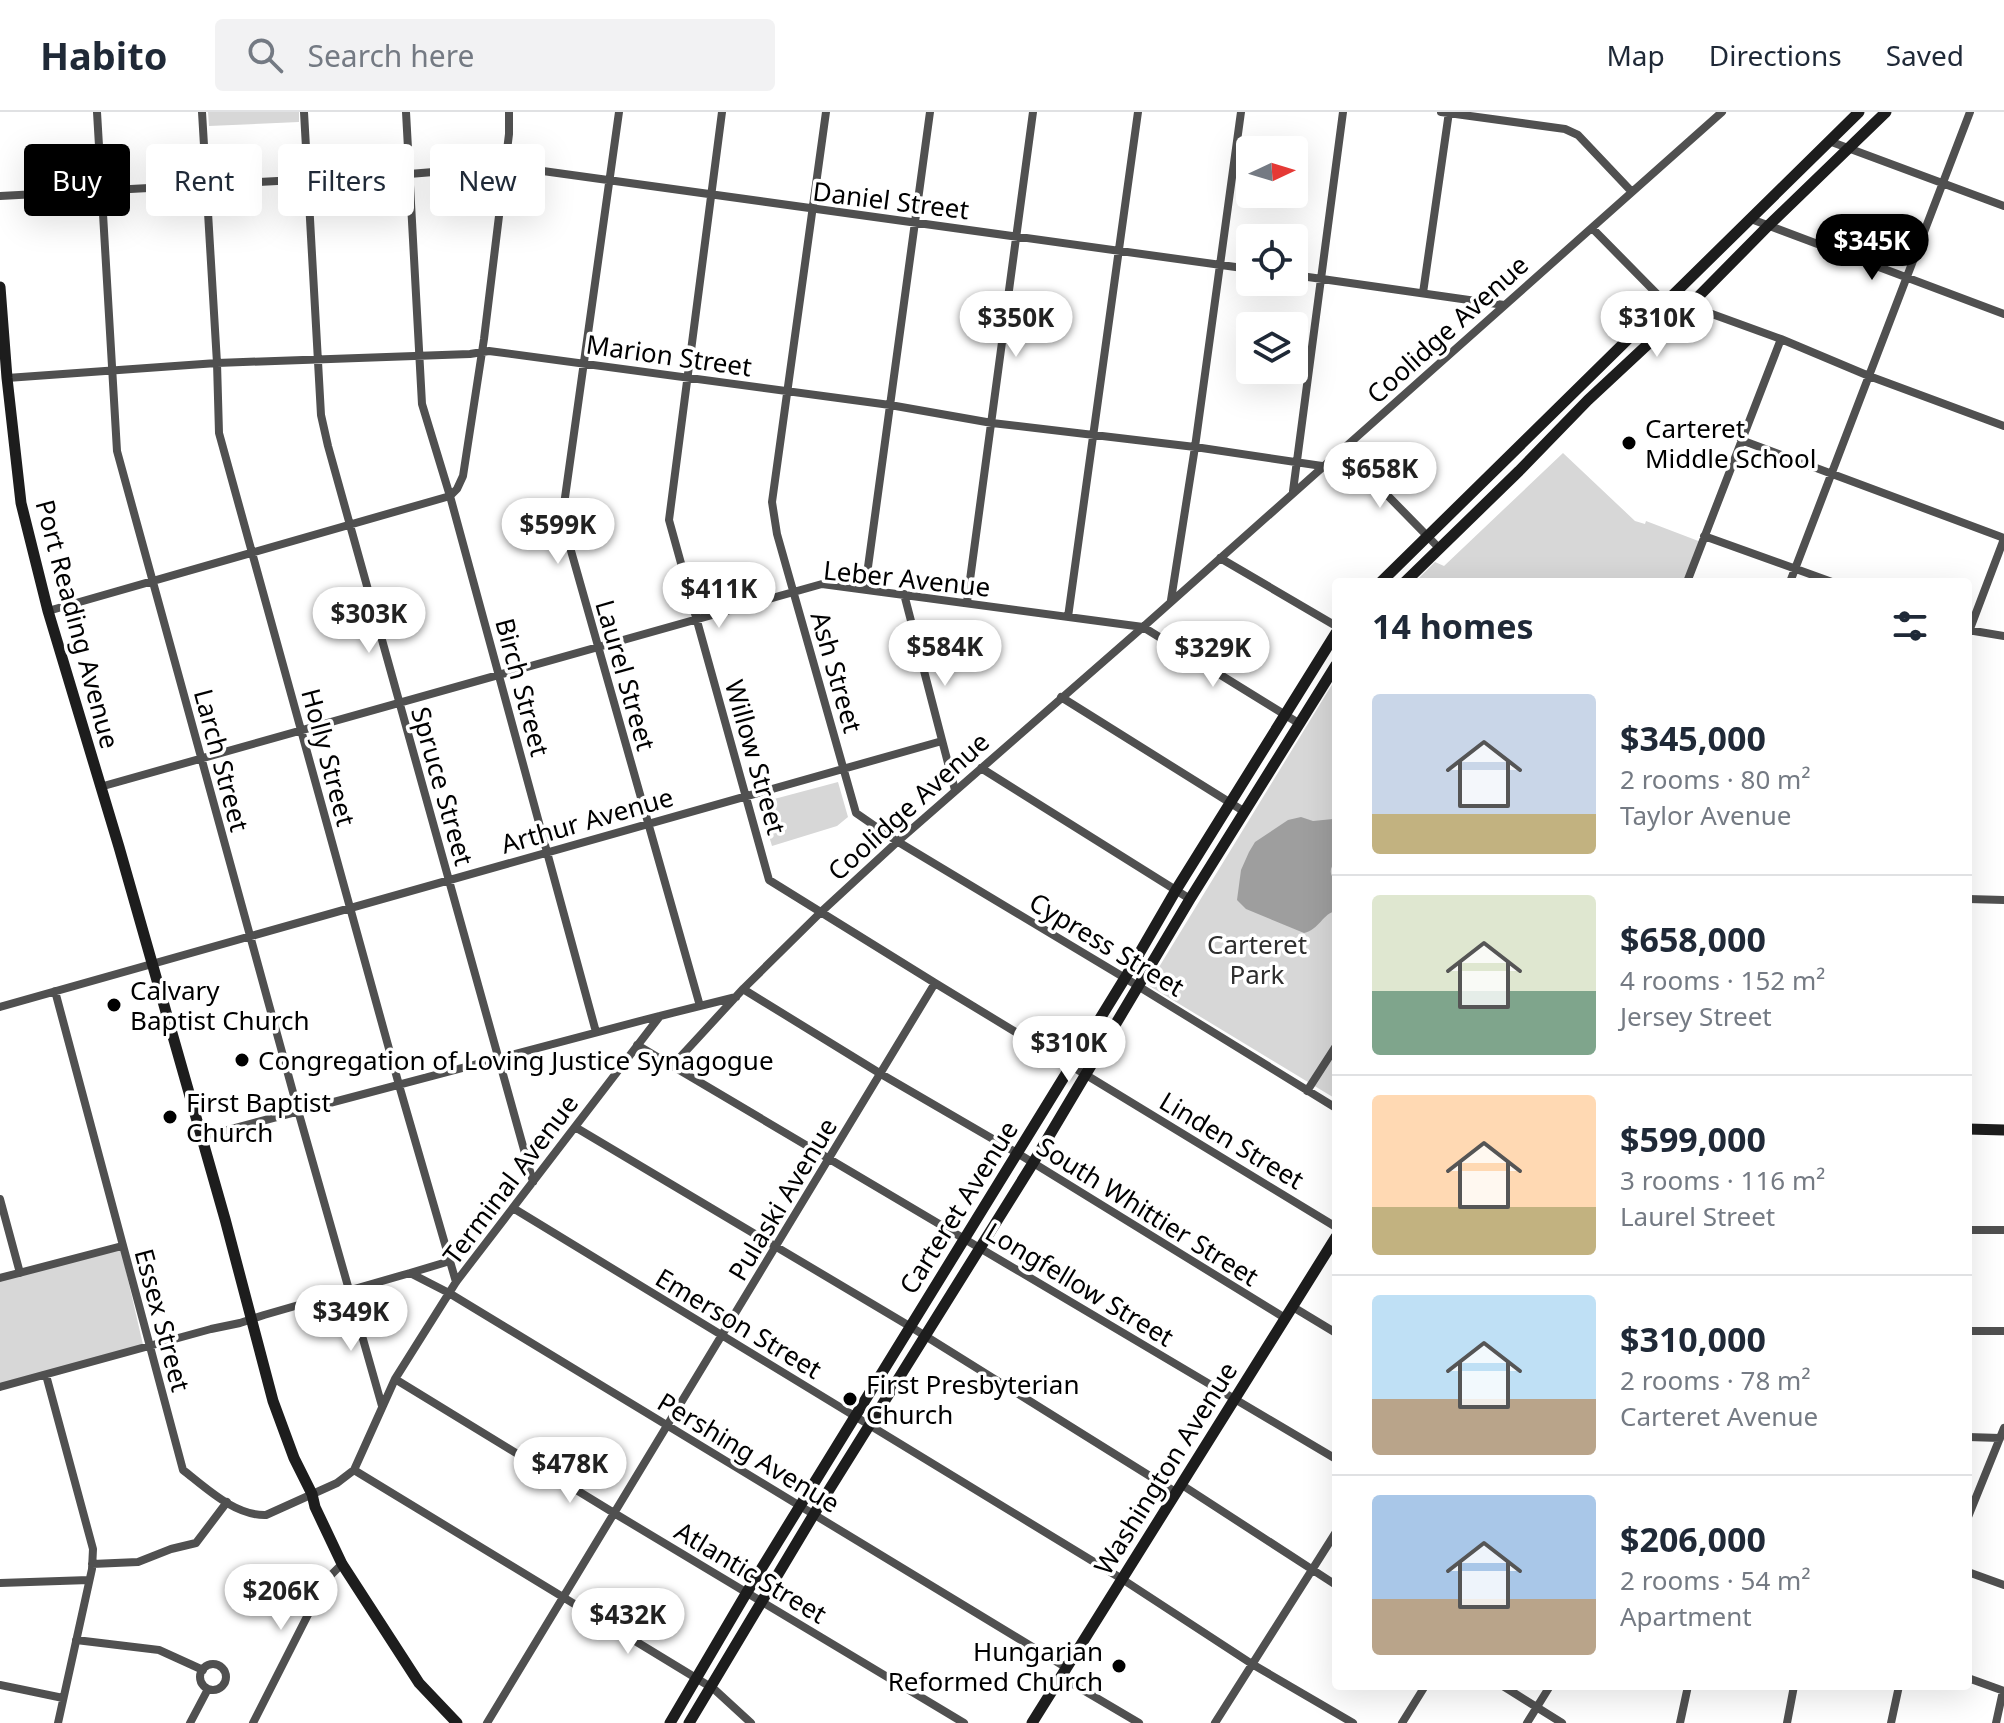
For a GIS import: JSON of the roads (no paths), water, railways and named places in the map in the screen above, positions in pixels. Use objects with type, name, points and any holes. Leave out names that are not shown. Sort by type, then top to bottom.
[{"type":"street","name":"Larch Street","points":[[97,112],[99,144]]},
{"type":"street","name":"Holly Street","points":[[202,112],[204,144]]},
{"type":"street","name":"Spruce Street","points":[[304,112],[306,144]]},
{"type":"street","name":"Birch Street","points":[[406,112],[408,144]]},
{"type":"street","points":[[508,144],[509,112]]},
{"type":"street","name":"Laurel Street","points":[[619,112],[562,519],[700,1006]]},
{"type":"street","name":"Willow Street","points":[[722,112],[669,520],[769,880],[821,912]]},
{"type":"street","name":"Ash Street","points":[[826,112],[772,502],[777,534],[856,813],[897,842]]},
{"type":"street","points":[[865,589],[930,112]]},
{"type":"street","points":[[967,602],[1033,112]]},
{"type":"street","points":[[1068,617],[1138,112]]},
{"type":"street","points":[[1171,601],[1241,112]]},
{"type":"street","points":[[1293,492],[1343,112]]},
{"type":"street","points":[[1423,293],[1446,112],[1565,129],[1578,135],[1632,192]]},
{"type":"street","points":[[1385,578],[1859,112]]},
{"type":"street","points":[[1409,578],[1886,112]]},
{"type":"street","points":[[1792,578],[1970,112]]},
{"type":"street","name":"Coolidge Avenue","points":[[672,1066],[743,989],[897,842],[1143,627],[1718,113]]},
{"type":"street","points":[[1829,141],[2004,206]]},
{"type":"street","name":"Daniel Street","points":[[545,173],[1236,267]]},
{"type":"street","name":"Daniel Street","points":[[0,196],[24,195]]},
{"type":"street","name":"Larch Street","points":[[103,216],[117,451],[382,1406]]},
{"type":"street","name":"Holly Street","points":[[208,216],[219,433],[456,1282]]},
{"type":"street","name":"Spruce Street","points":[[310,216],[321,415],[328,446],[533,1182]]},
{"type":"street","name":"Birch Street","points":[[411,216],[422,404],[450,496],[596,1032]]},
{"type":"street","points":[[48,611],[450,496],[463,476],[499,216]]},
{"type":"street","points":[[1751,219],[2004,314]]},
{"type":"street","points":[[1592,228],[1660,297],[1781,339],[1869,376],[2004,426]]},
{"type":"street","points":[[1308,277],[1504,305]]},
{"type":"street","name":"Port Reading Avenue","points":[[0,289],[21,503],[48,611],[122,857],[283,1432],[342,1564],[419,1683],[457,1723]]},
{"type":"street","points":[[1688,578],[1781,339]]},
{"type":"street","name":"Marion Street","points":[[7,378],[217,363],[489,351],[890,405],[992,423],[1195,447],[1322,466]]},
{"type":"street","points":[[1607,360],[1619,371]]},
{"type":"street","points":[[1741,440],[2004,539],[1972,622]]},
{"type":"street","points":[[1342,449],[1440,549]]},
{"type":"street","points":[[1500,464],[1513,477]]},
{"type":"street","points":[[1704,536],[1821,578]]},
{"type":"street","points":[[1220,558],[1332,624]]},
{"type":"street","name":"Leber Avenue","points":[[100,787],[822,584],[1143,627]]},
{"type":"street","points":[[904,594],[955,790]]},
{"type":"street","points":[[1143,627],[1300,724]]},
{"type":"street","points":[[1972,632],[2004,636]]},
{"type":"street","name":"Carteret Avenue","points":[[670,1723],[747,1592],[1332,639]]},
{"type":"street","name":"Carteret Avenue","points":[[689,1723],[814,1514],[1033,1163],[1190,899],[1332,672]]},
{"type":"street","points":[[1061,697],[1245,812]]},
{"type":"street","name":"Arthur Avenue","points":[[0,1007],[942,741]]},
{"type":"street","points":[[981,768],[1190,899]]},
{"type":"street","name":"Cypress Street","points":[[897,842],[1332,1106]]},
{"type":"street","points":[[1972,899],[2004,900]]},
{"type":"street","name":"Linden Street","points":[[821,912],[1332,1225]]},
{"type":"street","name":"Pulaski Avenue","points":[[487,1723],[935,983]]},
{"type":"street","name":"South Whittier Street","points":[[743,989],[1285,1318]]},
{"type":"street","name":"Essex Street","points":[[55,991],[183,1470],[227,1502],[254,1515],[266,1515],[343,1480],[354,1470]]},
{"type":"street","points":[[201,1137],[736,997]]},
{"type":"street","name":"Terminal Avenue","points":[[354,1470],[395,1379],[456,1282],[660,1016]]},
{"type":"street","name":"Longfellow Street","points":[[637,1045],[1332,1457]]},
{"type":"street","points":[[1307,1091],[1332,1052]]},
{"type":"street","points":[[575,1127],[1332,1583]]},
{"type":"street","points":[[1972,1129],[2004,1130]]},
{"type":"street","points":[[0,1199],[20,1273]]},
{"type":"street","name":"Emerson Street","points":[[513,1208],[1122,1579],[1252,1664],[1353,1723]]},
{"type":"street","points":[[1972,1230],[2004,1230]]},
{"type":"street","name":"Washington Avenue","points":[[1032,1723],[1332,1244]]},
{"type":"street","points":[[0,1278],[122,1246]]},
{"type":"street","points":[[0,1387],[240,1323],[450,1261]]},
{"type":"street","name":"Pershing Avenue","points":[[410,1273],[449,1293],[814,1514],[1139,1723]]},
{"type":"street","points":[[1293,1307],[1332,1331]]},
{"type":"street","points":[[1972,1331],[2004,1331]]},
{"type":"street","points":[[46,1375],[93,1549],[58,1723]]},
{"type":"street","name":"Atlantic Street","points":[[395,1379],[964,1723]]},
{"type":"street","points":[[1972,1507],[2004,1428]]},
{"type":"street","points":[[1972,1437],[2000,1438]]},
{"type":"street","points":[[354,1470],[710,1686],[751,1723]]},
{"type":"street","points":[[92,1564],[138,1562],[196,1543],[227,1502]]},
{"type":"street","points":[[1215,1723],[1332,1538]]},
{"type":"street","points":[[253,1723],[320,1591],[342,1564]]},
{"type":"street","points":[[1972,1573],[2004,1585]]},
{"type":"street","points":[[0,1583],[89,1580]]},
{"type":"street","points":[[76,1640],[159,1650],[203,1670]]},
{"type":"street","points":[[209,1665],[219,1665],[225,1672],[226,1681],[214,1690],[208,1689],[201,1681],[203,1670],[209,1665]]},
{"type":"street","points":[[1972,1679],[2003,1691],[1996,1723]]},
{"type":"street","points":[[0,1685],[63,1698]]},
{"type":"street","points":[[190,1723],[208,1689]]},
{"type":"street","points":[[1402,1723],[1423,1690]]},
{"type":"street","points":[[1509,1690],[1562,1723]]},
{"type":"street","points":[[1527,1723],[1548,1690]]},
{"type":"street","points":[[1680,1723],[1687,1690]]},
{"type":"street","points":[[1787,1723],[1793,1690]]},
{"type":"street","points":[[1891,1723],[1898,1690]]},
{"type":"place","name":"Carteret Middle School","points":[[1629,443]]},
{"type":"place","name":"Calvary Baptist Church","points":[[114,1005]]},
{"type":"place","name":"Congregation of Loving Justice Synagogue","points":[[242,1060]]},
{"type":"place","name":"First Baptist Church","points":[[170,1117]]},
{"type":"place","name":"First Presbyterian Church","points":[[850,1399]]},
{"type":"place","name":"Hungarian Reformed Church","points":[[1119,1666]]},
{"type":"park label","name":"Carteret Park","points":[[1257,959]]}]
